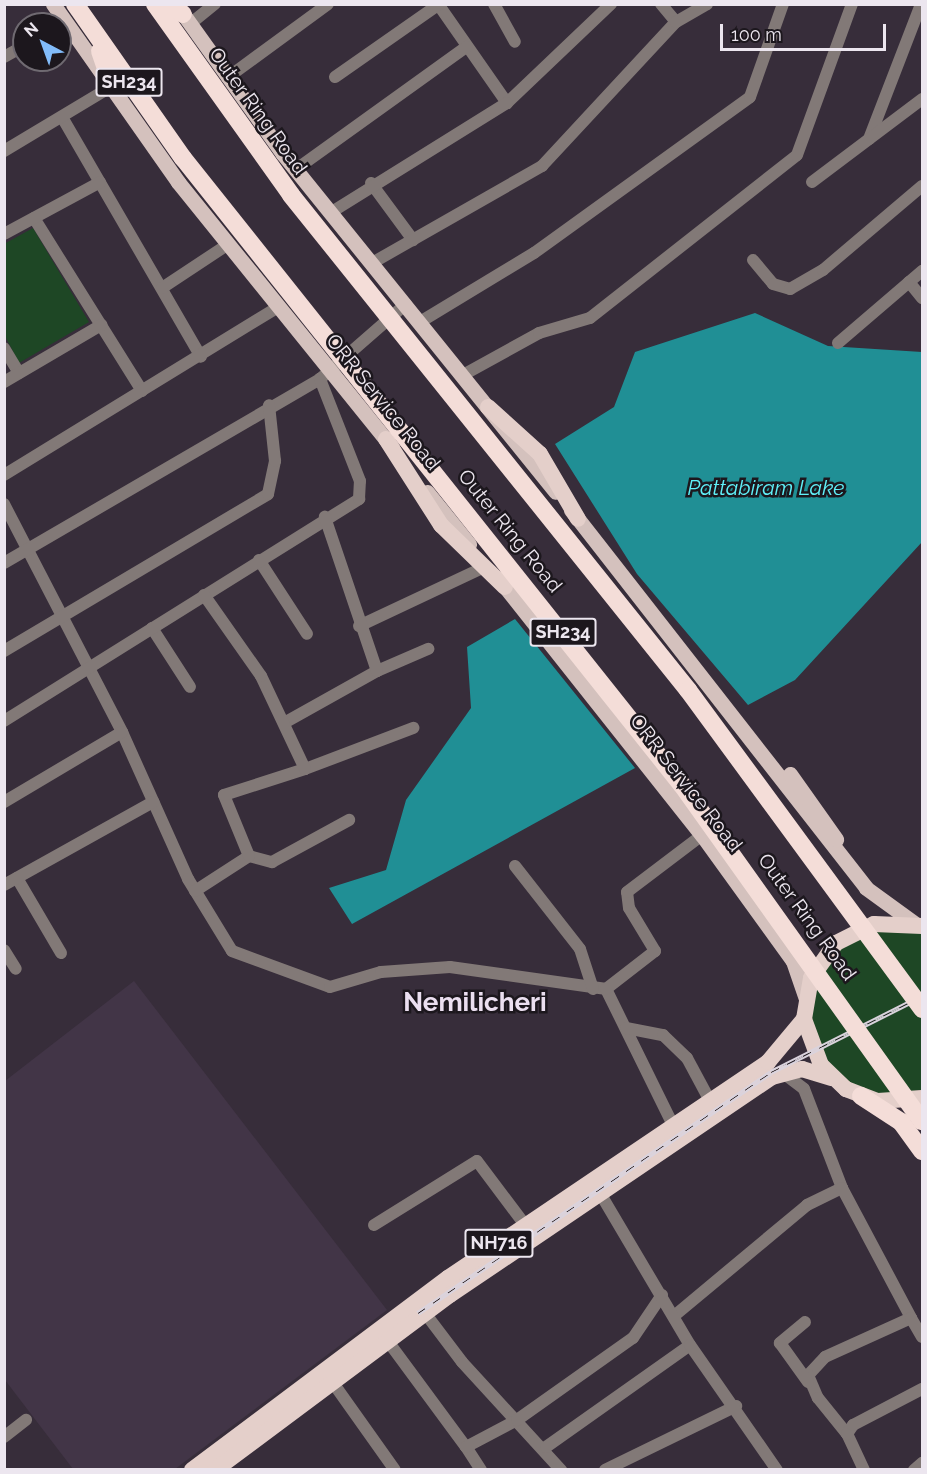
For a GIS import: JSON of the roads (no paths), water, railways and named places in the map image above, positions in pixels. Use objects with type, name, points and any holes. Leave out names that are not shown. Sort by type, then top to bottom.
[{"type":"highway","name":"Outer Ring Road","points":[[75,4],[183,158],[695,802],[922,1121]]},
{"type":"highway","name":"Outer Ring Road","points":[[155,4],[291,195],[695,699],[922,1009]]},
{"type":"highway","points":[[91,27],[112,86]]},
{"type":"highway","points":[[488,407],[540,454],[578,519]]},
{"type":"highway","points":[[386,439],[441,525],[482,568],[505,587]]},
{"type":"highway","points":[[832,1078],[813,1051],[804,1019],[806,999],[818,965],[848,935],[881,923],[920,926]]},
{"type":"highway","name":"NH716","points":[[215,1470],[331,1380],[595,1186],[672,1123],[775,1056],[804,1019]]},
{"type":"highway","points":[[780,1072],[802,1069],[832,1078],[902,1122],[922,1151]]},
{"type":"highway","name":"NH716","points":[[192,1470],[525,1226],[595,1186],[780,1072]]},
{"type":"highway","points":[[861,1096],[894,1103],[922,1098]]},
{"type":"main road","points":[[180,12],[295,170],[488,407]]},
{"type":"main road","name":"ORR Service Road","points":[[72,35],[227,245],[278,307],[326,375],[386,439],[702,836],[724,866],[755,922],[795,967],[806,999]]},
{"type":"main road","points":[[578,519],[758,746],[845,862],[879,902],[920,926]]},
{"type":"street","points":[[180,12],[214,4]]},
{"type":"street","points":[[227,78],[328,4]]},
{"type":"street","points":[[494,4],[515,42]]},
{"type":"street","points":[[330,213],[371,183],[467,132],[507,103],[611,4]]},
{"type":"street","points":[[661,4],[676,21]]},
{"type":"street","points":[[372,263],[542,166],[676,21],[707,4]]},
{"type":"street","points":[[420,322],[534,253],[750,97],[783,4]]},
{"type":"street","points":[[463,375],[539,333],[590,318],[797,155],[852,4]]},
{"type":"street","points":[[869,139],[921,4]]},
{"type":"street","points":[[335,77],[438,5],[507,103]]},
{"type":"street","points":[[295,170],[466,47]]},
{"type":"street","points":[[4,151],[112,86]]},
{"type":"street","points":[[812,182],[922,99]]},
{"type":"street","points":[[62,117],[201,357]]},
{"type":"street","points":[[4,234],[100,182]]},
{"type":"street","points":[[371,183],[413,240]]},
{"type":"street","points":[[753,260],[773,284],[790,289],[823,270],[922,186]]},
{"type":"street","points":[[34,218],[142,391]]},
{"type":"street","points":[[162,288],[227,245]]},
{"type":"street","points":[[838,343],[922,271]]},
{"type":"street","points":[[909,282],[922,298]]},
{"type":"street","points":[[4,563],[269,405],[326,375],[406,304]]},
{"type":"street","points":[[4,476],[201,357],[278,307]]},
{"type":"street","points":[[4,382],[100,325]]},
{"type":"street","points":[[4,348],[19,373]]},
{"type":"street","points":[[4,722],[325,517],[357,502],[362,488],[326,375]]},
{"type":"street","points":[[4,651],[268,494],[275,461],[269,405]]},
{"type":"street","points":[[4,504],[90,667],[195,891],[232,951],[330,987],[381,972],[450,968],[606,989],[655,951],[629,908],[627,892],[702,836]]},
{"type":"street","points":[[325,517],[359,626],[377,671]]},
{"type":"street","points":[[259,560],[307,634]]},
{"type":"street","points":[[359,626],[482,568]]},
{"type":"street","points":[[204,595],[261,676],[305,769]]},
{"type":"street","points":[[152,628],[190,687]]},
{"type":"street","points":[[284,723],[377,671],[428,649]]},
{"type":"street","points":[[249,856],[224,795],[305,769],[413,728]]},
{"type":"street","points":[[4,802],[122,732]]},
{"type":"street","points":[[4,885],[153,802]]},
{"type":"street","points":[[195,891],[249,856],[272,862],[349,820]]},
{"type":"street","points":[[515,866],[579,949],[593,989]]},
{"type":"street","points":[[17,878],[61,953]]},
{"type":"street","points":[[4,950],[16,969]]},
{"type":"street","points":[[606,989],[672,1123]]},
{"type":"street","points":[[626,1028],[663,1035],[687,1058],[709,1099]]},
{"type":"street","points":[[780,1072],[804,1089],[842,1188],[922,1337]]},
{"type":"street","points":[[374,1225],[477,1161],[525,1226]]},
{"type":"street","points":[[595,1186],[690,1345],[736,1406],[777,1470]]},
{"type":"street","points":[[674,1316],[807,1205],[842,1188]]},
{"type":"street","points":[[466,1447],[517,1420],[633,1338],[662,1295]]},
{"type":"street","points":[[425,1313],[517,1420],[546,1447],[561,1470]]},
{"type":"street","points":[[808,1382],[808,1375],[825,1358],[911,1318]]},
{"type":"street","points":[[805,1322],[780,1343],[847,1434],[864,1470]]},
{"type":"street","points":[[387,1340],[481,1470]]},
{"type":"street","points":[[546,1447],[690,1345]]},
{"type":"street","points":[[331,1380],[395,1470]]},
{"type":"street","points":[[847,1434],[853,1425],[922,1389]]},
{"type":"street","points":[[605,1470],[736,1406]]},
{"type":"street","points":[[4,1437],[26,1420]]},
{"type":"street","points":[[914,1470],[922,1463]]},
{"type":"water","name":"Pattabiram Lake","points":[[755,313],[828,346],[922,352],[922,542],[795,680],[748,705],[637,574],[555,444],[614,407],[635,352]]},
{"type":"water","points":[[515,619],[635,768],[352,924],[329,888],[386,870],[406,800],[471,708],[467,647]]},
{"type":"railway","points":[[418,1313],[771,1072],[922,996]]},
{"type":"district","name":"Nemilicheri","points":[[475,1003]]}]
